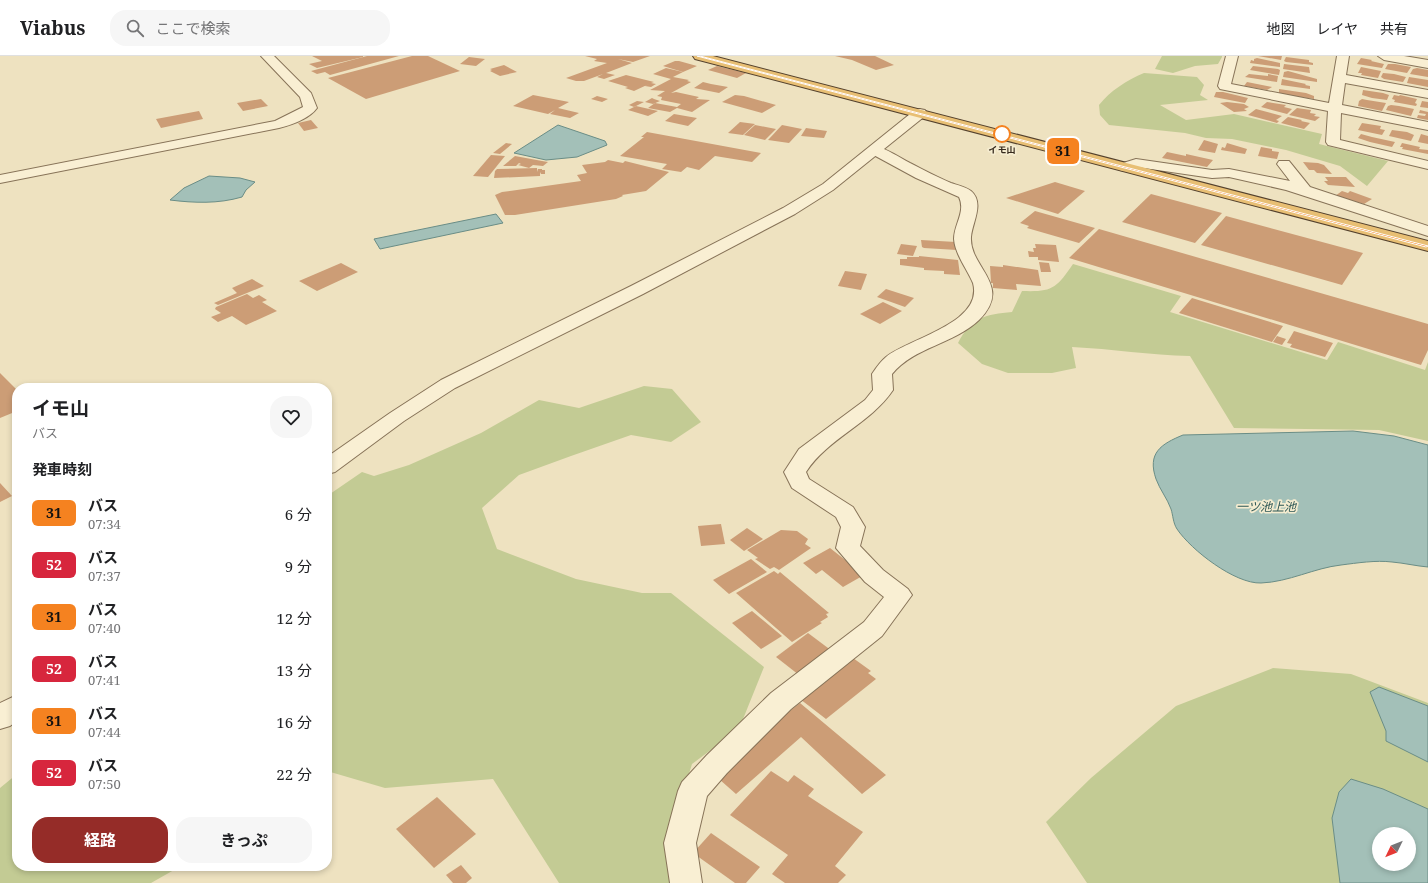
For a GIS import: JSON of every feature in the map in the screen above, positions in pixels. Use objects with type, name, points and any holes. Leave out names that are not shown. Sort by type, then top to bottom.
[{"type":"highway","points":[[699,56],[1428,246]]},
{"type":"street","points":[[0,179],[280,124],[298,116],[310,108],[306,96],[268,56]]},
{"type":"street","points":[[1232,56],[1224,86],[1226,88],[1428,126]]},
{"type":"street","points":[[1343,56],[1335,108],[1333,142],[1428,165]]},
{"type":"street","points":[[1384,56],[1428,64]]},
{"type":"street","points":[[1340,78],[1428,94]]},
{"type":"street","points":[[332,463],[397,417],[448,384],[637,290],[789,211],[828,187],[920,113]]},
{"type":"street","points":[[686,883],[680,842],[693,791],[717,764],[781,701],[873,629],[899,595],[874,576],[848,548],[853,527],[845,512],[800,483],[795,472],[806,454],[872,404],[883,390],[882,373],[891,360],[949,333],[969,318],[981,304],[983,288],[962,242],[968,217],[970,200],[965,194],[921,175],[875,150]]},
{"type":"street","points":[[1125,167],[1136,163],[1212,174],[1229,174],[1304,190],[1428,231]]},
{"type":"street","points":[[1284,164],[1304,190]]},
{"type":"street","points":[[0,718],[12,710]]},
{"type":"green space","points":[[1162,56],[1222,57],[1218,64],[1195,66],[1173,73],[1155,69]]},
{"type":"green space","points":[[1144,73],[1197,77],[1204,85],[1200,95],[1208,100],[1160,105],[1186,120],[1234,114],[1322,134],[1319,144],[1388,161],[1367,186],[1340,166],[1286,150],[1232,139],[1206,138],[1185,133],[1109,125],[1100,115],[1099,105],[1119,86]]},
{"type":"green space","points":[[1073,264],[1181,296],[1170,312],[1327,360],[1338,342],[1425,370],[1428,362],[1428,441],[1379,430],[1234,428],[1190,356],[1072,347],[1076,368],[1052,373],[1008,373],[982,364],[958,343],[968,328],[980,319],[994,314],[1012,312],[1022,291],[1040,291],[1057,284]]},
{"type":"green space","points":[[644,386],[672,389],[701,422],[671,442],[631,435],[519,475],[482,508],[497,549],[576,579],[642,593],[671,593],[764,667],[739,729],[692,764],[667,845],[674,883],[559,883],[493,779],[385,788],[332,772],[332,493],[362,472],[374,476],[409,465],[481,433],[539,400],[579,408]]},
{"type":"green space","points":[[1273,668],[1351,674],[1428,703],[1428,883],[1087,883],[1046,822],[1091,778],[1176,706]]},
{"type":"green space","points":[[12,778],[12,871],[172,871],[151,883],[0,883],[0,788]]},
{"type":"water","points":[[558,125],[605,141],[607,145],[577,157],[546,160],[514,153]]},
{"type":"water","points":[[209,176],[240,178],[255,182],[246,190],[242,197],[224,201],[188,202],[170,200],[184,188]]},
{"type":"water","points":[[496,214],[503,223],[380,249],[374,239]]},
{"type":"water","name":"一ツ池上池","points":[[1353,431],[1394,436],[1428,445],[1428,567],[1386,561],[1353,563],[1321,569],[1282,580],[1261,583],[1250,582],[1227,572],[1214,564],[1192,546],[1177,529],[1168,501],[1156,479],[1154,470],[1153,462],[1155,456],[1162,446],[1183,435]]},
{"type":"water","points":[[1379,687],[1428,706],[1428,762],[1386,741],[1386,731],[1370,692]]},
{"type":"water","points":[[1351,779],[1383,789],[1428,809],[1428,883],[1340,883],[1332,818],[1339,792]]},
{"type":"building","points":[[312,56],[363,57],[317,68],[309,64],[322,61]]},
{"type":"building","points":[[367,56],[399,56],[330,75],[325,72],[317,74],[311,71]]},
{"type":"building","points":[[412,56],[428,56],[460,71],[366,99],[328,78]]},
{"type":"building","points":[[585,56],[650,56],[633,62],[618,59],[632,63],[606,73],[615,75],[604,79],[597,77],[603,74],[584,81],[576,81],[566,78],[607,63],[594,61],[597,59]]},
{"type":"building","points":[[835,56],[875,56],[894,65],[876,70],[852,60]]},
{"type":"building","points":[[1258,56],[1282,56],[1281,60]]},
{"type":"building","points":[[469,57],[485,59],[476,66],[460,64]]},
{"type":"building","points":[[1286,57],[1309,60],[1309,62],[1313,63],[1313,65],[1286,62],[1284,61]]},
{"type":"building","points":[[1257,58],[1280,63],[1280,67],[1250,63],[1251,60],[1254,61],[1254,59]]},
{"type":"building","points":[[1361,58],[1384,64],[1382,68],[1357,64]]},
{"type":"building","points":[[675,61],[697,66],[683,72],[663,66]]},
{"type":"building","points":[[1284,64],[1309,67],[1310,73],[1283,69]]},
{"type":"building","points":[[1388,64],[1411,67],[1407,73],[1385,69]]},
{"type":"building","points":[[504,65],[517,72],[500,76],[490,71],[492,70],[490,69]]},
{"type":"building","points":[[717,66],[746,73],[737,78],[708,70]]},
{"type":"building","points":[[1253,66],[1278,69],[1280,70],[1279,75],[1250,70]]},
{"type":"building","points":[[1361,67],[1381,71],[1378,78],[1361,75],[1362,73],[1358,73]]},
{"type":"building","points":[[666,68],[683,72],[673,77],[689,80],[687,81],[691,82],[671,93],[676,92],[699,97],[696,99],[710,100],[692,112],[677,108],[670,112],[648,108],[655,103],[677,107],[681,104],[661,100],[662,97],[657,96],[665,91],[650,90],[671,79],[653,74]]},
{"type":"building","points":[[1417,68],[1428,70],[1428,77],[1410,74],[1413,69]]},
{"type":"building","points":[[1288,71],[1317,79],[1317,82],[1283,77],[1284,72]]},
{"type":"building","points":[[1383,73],[1406,77],[1403,82],[1384,79],[1381,77]]},
{"type":"building","points":[[1249,74],[1268,76],[1268,74],[1278,76],[1277,82],[1245,77]]},
{"type":"building","points":[[626,75],[654,82],[651,83],[656,84],[651,87],[645,86],[649,84],[634,91],[625,88],[628,87],[608,81]]},
{"type":"building","points":[[1409,77],[1428,80],[1428,87],[1407,83]]},
{"type":"building","points":[[1282,79],[1306,84],[1305,85],[1310,86],[1310,89],[1281,85]]},
{"type":"building","points":[[703,82],[728,87],[719,93],[694,88]]},
{"type":"building","points":[[1247,82],[1272,87],[1267,90],[1244,86]]},
{"type":"building","points":[[1279,89],[1306,93],[1314,96],[1314,99],[1279,94]]},
{"type":"building","points":[[1363,90],[1389,95],[1387,100],[1372,98],[1362,95]]},
{"type":"building","points":[[1216,92],[1223,92],[1248,98],[1245,103],[1214,97]]},
{"type":"building","points":[[533,95],[569,102],[558,108],[579,113],[570,118],[550,114],[555,110],[548,114],[513,106]]},
{"type":"building","points":[[735,95],[776,105],[762,113],[722,102]]},
{"type":"building","points":[[1394,95],[1417,99],[1415,103],[1417,104],[1416,106],[1394,102],[1395,100],[1392,99]]},
{"type":"building","points":[[597,96],[608,99],[602,102],[591,99]]},
{"type":"building","points":[[652,98],[660,101],[653,104],[645,102]]},
{"type":"building","points":[[261,99],[268,106],[243,111],[237,103]]},
{"type":"building","points":[[1362,99],[1386,103],[1382,111],[1358,106],[1359,101]]},
{"type":"building","points":[[637,101],[644,102],[634,107],[629,105]]},
{"type":"building","points":[[1422,101],[1428,102],[1428,108],[1420,107]]},
{"type":"building","points":[[1227,102],[1244,104],[1249,107],[1244,109],[1247,111],[1234,112],[1220,103]]},
{"type":"building","points":[[1267,102],[1286,105],[1284,107],[1292,109],[1287,114],[1261,107]]},
{"type":"building","points":[[1391,105],[1414,109],[1411,116],[1386,110],[1388,106]]},
{"type":"building","points":[[636,106],[658,111],[648,116],[628,110]]},
{"type":"building","points":[[1297,108],[1311,110],[1310,113],[1316,114],[1314,116],[1320,117],[1315,121],[1289,115]]},
{"type":"building","points":[[1256,109],[1282,116],[1276,120],[1279,121],[1277,123],[1248,115]]},
{"type":"building","points":[[1420,110],[1428,112],[1428,120],[1417,118],[1418,115],[1425,116],[1426,114],[1419,113]]},
{"type":"building","points":[[199,111],[203,119],[161,128],[156,119]]},
{"type":"building","points":[[674,114],[697,118],[688,126],[665,121]]},
{"type":"building","points":[[1288,117],[1310,123],[1304,129],[1281,123]]},
{"type":"building","points":[[311,120],[318,128],[304,131],[298,123]]},
{"type":"building","points":[[740,122],[755,124],[743,135],[728,133]]},
{"type":"building","points":[[1362,123],[1381,126],[1380,129],[1385,130],[1382,135],[1358,130]]},
{"type":"building","points":[[755,125],[776,129],[765,140],[744,135]]},
{"type":"building","points":[[782,125],[802,129],[789,143],[768,140]]},
{"type":"building","points":[[806,128],[827,131],[824,138],[801,136]]},
{"type":"building","points":[[1392,130],[1407,132],[1414,135],[1411,141],[1389,136]]},
{"type":"building","points":[[647,132],[761,153],[752,162],[715,156],[699,170],[687,167],[681,172],[662,169],[667,164],[620,156],[644,137],[641,137]]},
{"type":"building","points":[[1361,134],[1395,142],[1392,147],[1370,142],[1358,138]]},
{"type":"building","points":[[1421,134],[1428,136],[1428,144],[1418,142]]},
{"type":"building","points":[[1204,140],[1218,144],[1215,153],[1198,150]]},
{"type":"building","points":[[506,143],[512,144],[500,154],[493,153]]},
{"type":"building","points":[[1227,143],[1247,149],[1245,154],[1221,150],[1222,147],[1225,148]]},
{"type":"building","points":[[1402,143],[1420,147],[1419,149],[1428,150],[1428,154],[1402,149],[1403,147],[1400,147]]},
{"type":"building","points":[[1261,147],[1279,152],[1277,159],[1258,156]]},
{"type":"building","points":[[1167,152],[1186,156],[1186,154],[1213,160],[1207,167],[1162,158]]},
{"type":"building","points":[[491,155],[505,156],[488,177],[473,176]]},
{"type":"building","points":[[515,156],[548,162],[543,166],[533,165],[529,168],[518,165],[521,164],[519,163],[516,166],[503,166]]},
{"type":"building","points":[[608,160],[623,163],[625,161],[669,172],[646,191],[622,195],[623,196],[616,199],[515,215],[505,215],[495,195],[502,192],[581,181],[577,175],[587,173],[582,165],[605,162]]},
{"type":"building","points":[[1303,162],[1324,165],[1332,174],[1317,173],[1314,170],[1309,170]]},
{"type":"building","points":[[537,168],[537,172],[538,169],[545,170],[545,174],[541,174],[540,172],[540,176],[494,178],[495,171],[497,169]]},
{"type":"building","points":[[1325,177],[1346,177],[1355,187],[1328,185],[1324,181],[1328,181]]},
{"type":"building","points":[[1055,182],[1085,191],[1058,214],[1006,198]]},
{"type":"building","points":[[1342,191],[1348,193],[1350,191],[1372,199],[1364,204],[1335,196]]},
{"type":"building","points":[[1151,194],[1222,213],[1195,243],[1122,222]]},
{"type":"building","points":[[1035,211],[1095,228],[1079,243],[1027,228],[1029,226],[1020,223]]},
{"type":"building","points":[[1226,216],[1363,253],[1342,285],[1201,245]]},
{"type":"building","points":[[1099,229],[1428,324],[1428,350],[1421,365],[1069,258]]},
{"type":"building","points":[[921,240],[956,242],[957,250],[924,248],[922,247]]},
{"type":"building","points":[[901,244],[917,246],[913,256],[897,254]]},
{"type":"building","points":[[1035,244],[1056,245],[1059,262],[1038,260],[1038,257],[1029,257],[1028,251],[1034,252],[1033,248],[1036,248]]},
{"type":"building","points":[[919,256],[958,260],[960,275],[944,274],[944,271],[924,270],[924,268],[900,265],[900,259]]},
{"type":"building","points":[[1039,262],[1049,263],[1051,272],[1041,272]]},
{"type":"building","points":[[341,263],[358,272],[317,291],[299,281]]},
{"type":"building","points":[[1003,265],[1038,270],[1041,286],[1016,284],[1017,290],[993,288],[993,283],[991,283],[990,266],[1003,267]]},
{"type":"building","points":[[845,271],[867,274],[861,290],[838,286]]},
{"type":"building","points":[[252,279],[264,286],[218,305],[214,303],[237,293],[232,288]]},
{"type":"building","points":[[886,289],[914,298],[905,307],[877,297]]},
{"type":"building","points":[[247,294],[253,298],[259,295],[267,300],[262,302],[277,311],[246,325],[232,316],[218,322],[211,317],[221,313],[215,309],[216,307]]},
{"type":"building","points":[[1192,298],[1283,326],[1272,342],[1179,313]]},
{"type":"building","points":[[883,302],[902,311],[880,324],[860,314]]},
{"type":"building","points":[[1294,331],[1333,343],[1325,357],[1290,347],[1292,344],[1287,343]]},
{"type":"building","points":[[1277,336],[1286,339],[1282,345],[1273,342]]},
{"type":"building","points":[[0,373],[12,385],[12,413],[0,418]]},
{"type":"building","points":[[0,483],[12,496],[0,502]]},
{"type":"building","points":[[721,524],[725,544],[701,546],[698,526]]},
{"type":"building","points":[[747,528],[763,539],[744,551],[730,540]]},
{"type":"building","points":[[781,530],[797,531],[808,539],[805,544],[811,548],[779,570],[774,567],[770,569],[755,559],[758,558],[747,550]]},
{"type":"building","points":[[830,548],[864,575],[843,587],[822,570],[816,574],[803,563]]},
{"type":"building","points":[[751,559],[767,572],[729,594],[713,580]]},
{"type":"building","points":[[774,571],[778,574],[780,572],[829,613],[826,614],[828,617],[820,622],[822,623],[792,642],[736,593]]},
{"type":"building","points":[[752,611],[782,636],[761,649],[732,623]]},
{"type":"building","points":[[808,633],[832,651],[799,675],[776,657]]},
{"type":"building","points":[[853,658],[871,671],[868,673],[876,679],[826,719],[800,699]]},
{"type":"building","points":[[800,703],[886,775],[862,794],[801,737],[736,794],[719,779],[737,752]]},
{"type":"building","points":[[771,771],[788,782],[794,775],[814,789],[808,796],[863,832],[835,866],[846,875],[838,883],[785,883],[772,874],[788,855],[730,815]]},
{"type":"building","points":[[437,797],[476,834],[434,868],[396,829]]},
{"type":"building","points":[[711,833],[760,867],[746,883],[735,883],[693,853]]},
{"type":"building","points":[[461,865],[472,878],[466,883],[453,883],[446,875]]},
{"type":"bus line","name":"31","points":[[699,56],[1428,246]]},
{"type":"place","name":"イモ山","points":[[1002,134]]}]
